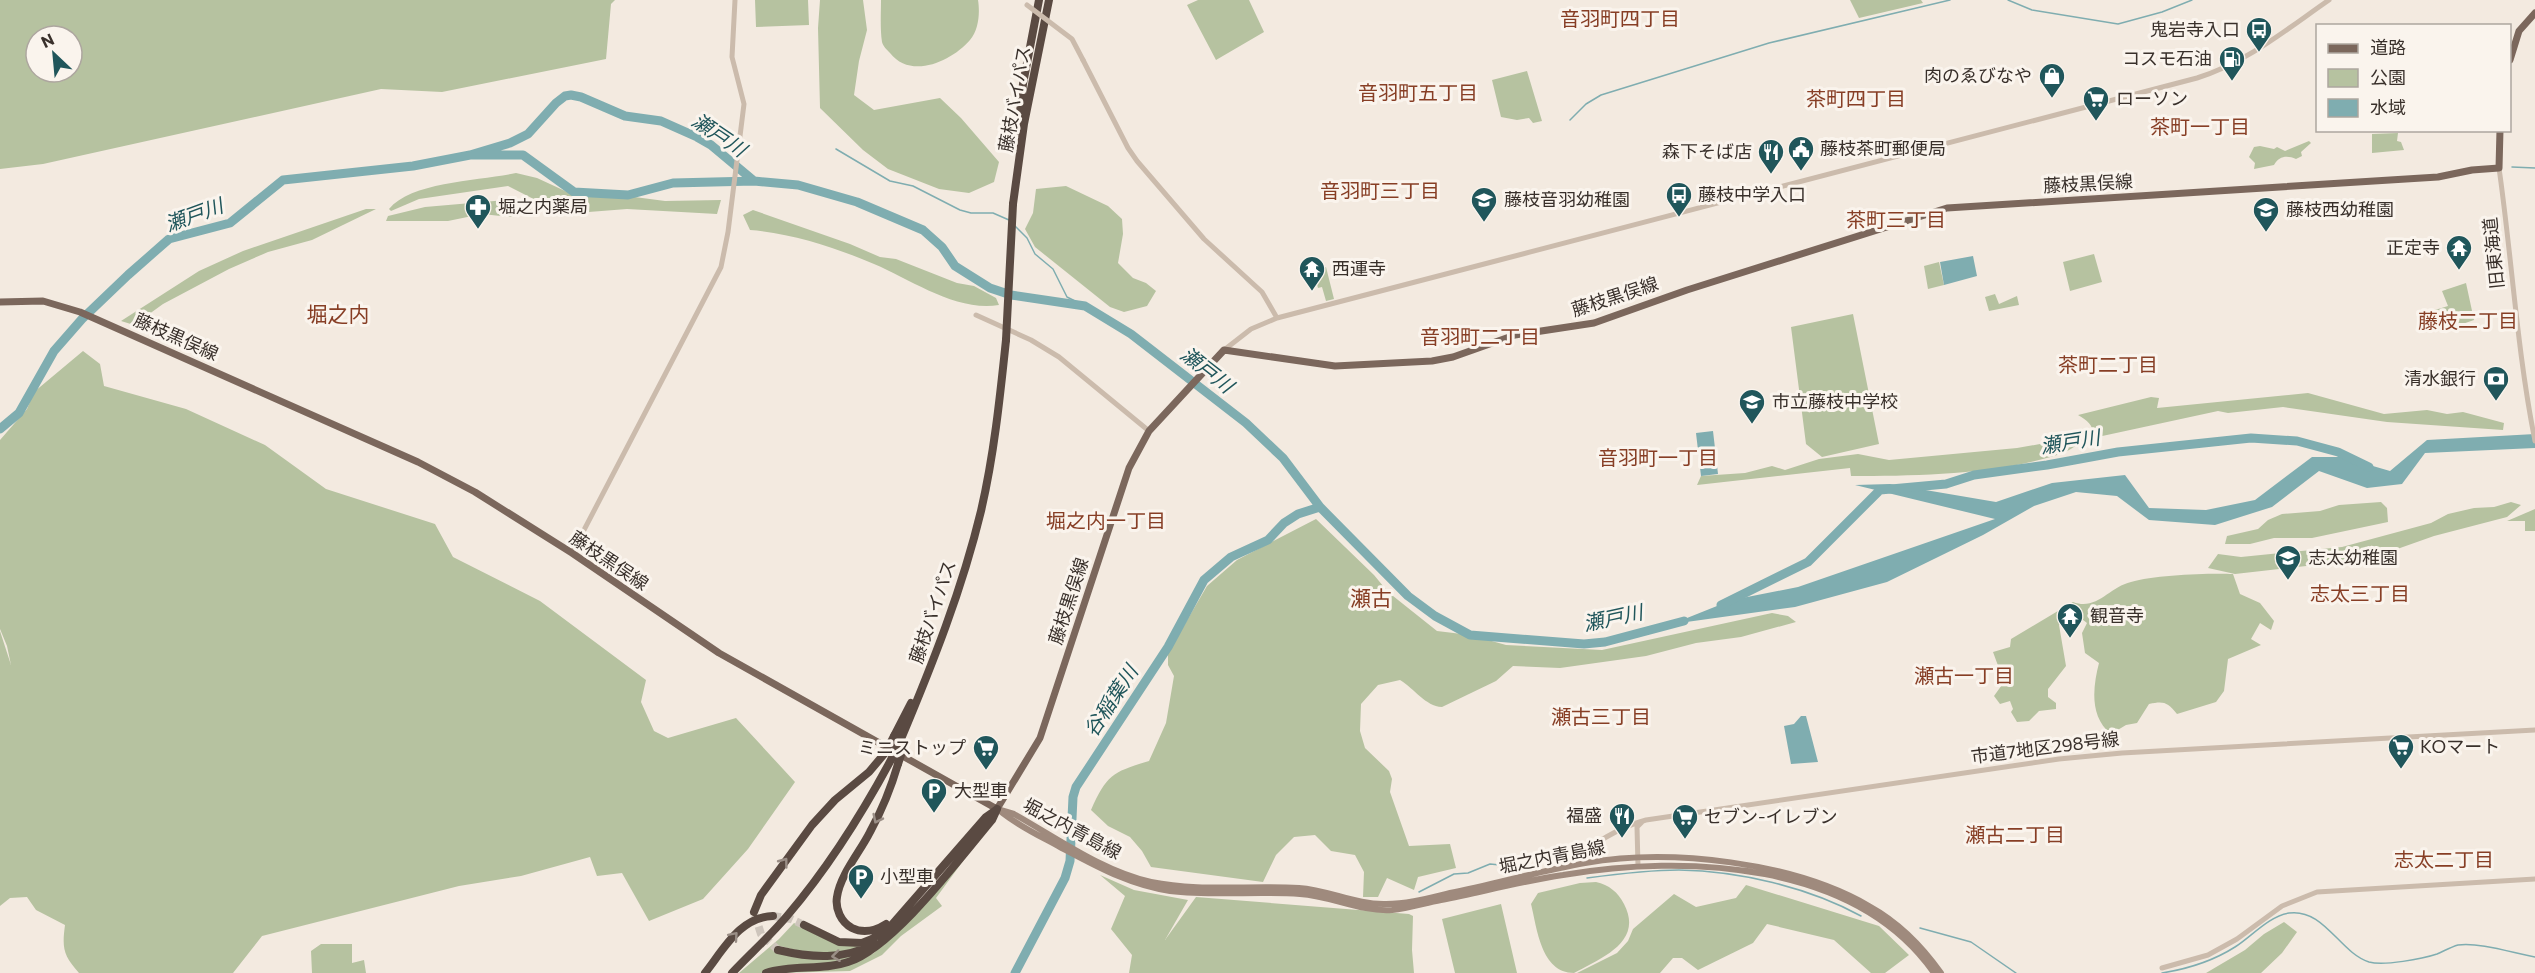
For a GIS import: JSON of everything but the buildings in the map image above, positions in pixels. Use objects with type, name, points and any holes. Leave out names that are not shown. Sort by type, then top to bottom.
[{"type":"highway","name":"藤枝バイパス","points":[[732,973],[787,916],[855,822],[889,755],[900,741],[937,651],[966,566],[992,455],[1006,340],[1016,147],[1023,84],[1039,0]]},
{"type":"highway","name":"藤枝バイパス","points":[[1013,204],[1028,102],[1049,0]]},
{"type":"highway","points":[[900,741],[898,764],[890,792],[840,885],[836,903],[841,918],[848,926],[857,930],[876,930],[901,918]]},
{"type":"highway","points":[[754,912],[761,895],[812,825],[835,800],[889,755]]},
{"type":"highway","points":[[766,973],[784,969],[831,967],[851,962],[872,951],[890,936],[932,876],[986,817],[997,809]]},
{"type":"highway","points":[[804,926],[839,942],[862,943],[880,935],[901,918],[992,820],[997,809]]},
{"type":"highway","points":[[705,973],[732,938],[748,923],[764,916],[773,916]]},
{"type":"highway","points":[[778,950],[814,957],[842,955],[873,945],[890,936]]},
{"type":"main road","points":[[2511,57],[2519,31],[2535,13]]},
{"type":"main road","points":[[2499,168],[2500,132]]},
{"type":"main road","name":"藤枝黒俣線","points":[[0,302],[43,301],[70,309],[418,462],[490,501],[572,553],[719,653],[997,809],[1040,738],[1129,468],[1149,431],[1224,350],[1335,366],[1432,361],[1453,357],[1515,335],[1594,323],[1687,290],[1947,208],[2400,181],[2499,168]]},
{"type":"main road","name":"堀之内青島線","points":[[997,809],[1010,819],[1065,846],[1103,871],[1150,887],[1172,891],[1300,894],[1375,910],[1406,908],[1562,875],[1638,866],[1682,865],[1743,870],[1829,892],[1886,923],[1914,948],[1934,973]]},
{"type":"main road","name":"堀之内青島線","points":[[1076,853],[1151,882],[1207,887],[1300,888],[1328,893],[1354,902],[1386,904],[1405,903],[1585,863],[1638,858],[1718,860],[1828,886],[1871,906],[1918,945],[1941,973]]},
{"type":"street","points":[[572,553],[714,283],[723,259],[743,118],[742,90],[732,57],[735,0]]},
{"type":"street","points":[[1022,0],[1071,39],[1137,161],[1204,239],[1262,292],[1277,318]]},
{"type":"street","points":[[1224,350],[1251,329],[1277,318],[2197,78],[2247,56],[2329,0]]},
{"type":"street","name":"旧東海道","points":[[2499,168],[2524,386],[2535,441]]},
{"type":"street","points":[[976,315],[1031,340],[1059,357],[1149,431]]},
{"type":"street","name":"市道7地区298号線","points":[[1572,861],[1605,837],[1623,827],[1643,821],[2082,757],[2535,730]]},
{"type":"street","points":[[1638,866],[1637,827],[1643,821]]},
{"type":"street","points":[[2162,968],[2208,955],[2236,939],[2282,906],[2317,892],[2535,879]]},
{"type":"green space","points":[[0,0],[615,0],[611,4],[606,59],[442,92],[381,89],[43,164],[0,169]]},
{"type":"green space","points":[[755,0],[808,0],[809,25],[756,27]]},
{"type":"green space","points":[[820,0],[863,0],[867,30],[854,95],[874,110],[940,98],[961,118],[999,162],[994,182],[969,193],[939,189],[888,169],[863,150],[820,108],[818,28]]},
{"type":"green space","points":[[881,0],[978,0],[977,26],[970,40],[953,55],[931,64],[909,65],[899,61],[883,43]]},
{"type":"green space","points":[[1198,0],[1249,0],[1264,32],[1216,60],[1187,5]]},
{"type":"green space","points":[[1850,0],[1921,0],[1923,3],[1859,18]]},
{"type":"green space","points":[[1527,71],[1542,121],[1533,123],[1529,118],[1517,120],[1501,117],[1492,80]]},
{"type":"green space","points":[[2398,133],[2397,141],[2401,142],[2404,150],[2372,153],[2372,134]]},
{"type":"green space","points":[[2309,141],[2311,143],[2301,152],[2302,156],[2296,159],[2284,157],[2274,165],[2254,169],[2255,163],[2249,157],[2254,147],[2274,149],[2277,147],[2285,151]]},
{"type":"green space","points":[[516,173],[537,178],[576,196],[627,196],[665,201],[721,200],[717,214],[627,209],[563,214],[508,186],[419,199],[391,211],[389,209],[400,200],[430,187]]},
{"type":"green space","points":[[1066,186],[1108,206],[1122,219],[1123,234],[1118,263],[1133,278],[1146,283],[1156,291],[1147,306],[1124,312],[1110,307],[1035,247],[1025,229],[1033,213],[1036,189]]},
{"type":"green space","points":[[506,200],[529,205],[531,211],[510,217],[482,214],[448,221],[386,221],[388,216],[425,207]]},
{"type":"green space","points":[[366,209],[376,209],[312,240],[268,252],[229,269],[163,304],[134,325],[121,321],[199,271],[243,251]]},
{"type":"green space","points":[[753,210],[880,257],[896,259],[957,283],[974,286],[996,298],[999,305],[967,304],[935,293],[845,252],[781,234],[750,230],[743,215]]},
{"type":"green space","points":[[2094,254],[2102,282],[2070,291],[2063,262]]},
{"type":"green space","points":[[1939,262],[1944,285],[1928,289],[1924,266]]},
{"type":"green space","points":[[1326,267],[1334,299],[1326,301],[1322,287],[1318,288],[1313,270]]},
{"type":"green space","points":[[2466,283],[2474,320],[2448,329],[2435,310],[2448,306],[2442,291]]},
{"type":"green space","points":[[1995,294],[1999,304],[2017,296],[2019,305],[1989,311],[1985,297]]},
{"type":"green space","points":[[1853,314],[1879,444],[1822,457],[1806,444],[1791,327]]},
{"type":"green space","points":[[83,351],[100,364],[104,386],[186,409],[265,445],[326,489],[435,524],[453,557],[540,601],[646,680],[641,702],[654,731],[668,738],[736,718],[795,782],[748,849],[703,899],[649,921],[622,873],[597,876],[590,857],[521,876],[459,886],[262,936],[233,973],[79,973],[65,951],[65,925],[36,910],[27,897],[10,898],[0,906],[0,631],[11,665],[0,629],[0,440],[27,409],[34,392]]},
{"type":"green space","points":[[2308,393],[2384,414],[2427,410],[2447,414],[2463,412],[2504,423],[2503,430],[2387,422],[2283,407],[2228,413],[2218,411],[2093,438],[2090,424],[2078,415],[2151,397],[2159,398],[2157,408]]},
{"type":"green space","points":[[2067,431],[2087,438],[2063,453],[2012,466],[1985,470],[1931,475],[1851,476],[1850,468],[1697,485],[1701,476],[1745,473],[1772,466],[1785,470],[1819,459],[1858,454],[1889,460],[2017,448],[2040,444]]},
{"type":"green space","points":[[2381,502],[2387,508],[2388,522],[2312,538],[2274,538],[2250,544],[2225,544],[2227,536],[2258,529],[2268,520],[2282,514],[2320,511],[2339,505]]},
{"type":"green space","points":[[2511,502],[2521,505],[2507,517],[2434,536],[2369,559],[2235,574],[2208,568],[2218,554],[2241,557],[2342,547],[2431,523],[2448,514]]},
{"type":"green space","points":[[2535,509],[2535,531],[2525,531],[2525,521],[2507,521]]},
{"type":"green space","points":[[1316,519],[1374,575],[1388,592],[1437,631],[1470,635],[1506,645],[1602,650],[1772,613],[1788,616],[1796,622],[1741,637],[1696,643],[1646,656],[1560,668],[1513,666],[1496,681],[1442,707],[1430,704],[1400,680],[1378,685],[1361,704],[1360,731],[1365,748],[1389,771],[1392,779],[1390,792],[1409,846],[1450,844],[1456,868],[1418,877],[1414,890],[1387,878],[1378,897],[1363,897],[1364,872],[1355,855],[1331,851],[1315,835],[1294,837],[1276,855],[1263,882],[1151,867],[1142,851],[1130,837],[1108,826],[1091,810],[1112,776],[1149,761],[1166,723],[1174,676],[1168,665],[1168,653],[1207,586],[1237,560]]},
{"type":"green space","points":[[2233,574],[2240,594],[2260,603],[2274,621],[2271,630],[2260,623],[2251,639],[2261,645],[2228,659],[2224,691],[2216,702],[2177,714],[2165,703],[2149,704],[2137,723],[2126,725],[2111,734],[2099,719],[2094,701],[2099,663],[2085,653],[2082,633],[2087,623],[2073,612],[2059,625],[2066,666],[2048,689],[2048,697],[2056,703],[2056,709],[2039,711],[2029,721],[2017,722],[2011,712],[2013,709],[2010,701],[2000,704],[1994,696],[2004,682],[1993,652],[2010,647],[2011,639],[2073,602],[2081,604],[2096,601],[2123,585],[2141,580],[2181,575]]},
{"type":"green space","points":[[966,857],[936,898],[942,906],[901,936],[882,955],[850,971],[776,973],[852,964],[874,953]]},
{"type":"green space","points":[[1100,875],[1134,890],[1188,900],[1165,940],[1196,897],[1409,914],[1413,916],[1414,973],[1129,973],[1132,955],[1111,929],[1125,896]]},
{"type":"green space","points":[[1596,882],[1613,890],[1622,900],[1629,917],[1628,929],[1624,939],[1607,955],[1574,973],[1563,971],[1554,966],[1542,948],[1531,904],[1538,893],[1580,883]]},
{"type":"green space","points":[[1746,885],[1879,926],[1909,955],[1885,973],[1871,973],[1834,940],[1767,924],[1753,943],[1698,970],[1682,958],[1673,958],[1660,973],[1577,973],[1617,953],[1628,941],[1633,929],[1674,894],[1696,907],[1736,898]]},
{"type":"green space","points":[[1501,904],[1517,973],[1455,973],[1442,919]]},
{"type":"green space","points":[[2284,922],[2297,932],[2282,953],[2261,973],[2206,973],[2245,950],[2264,934]]},
{"type":"green space","points":[[794,923],[834,942],[860,946],[830,954],[810,953],[780,946],[777,952],[823,957],[869,949],[841,963],[777,967],[761,973],[739,973]]},
{"type":"green space","points":[[321,944],[352,944],[352,963],[364,960],[366,973],[312,973],[311,951]]},
{"type":"water","points":[[1973,256],[1977,276],[1944,285],[1940,262]]},
{"type":"water","points":[[1713,431],[1718,474],[1701,476],[1696,433]]},
{"type":"water","points":[[2535,434],[2535,448],[2425,453],[2402,484],[2367,488],[2319,471],[2272,507],[2215,525],[2149,520],[2117,496],[2076,492],[2034,506],[1983,535],[1887,582],[1795,607],[1672,624],[1732,600],[1798,587],[1995,519],[1855,485],[1890,484],[1996,502],[2052,483],[2125,475],[2149,508],[2206,510],[2255,500],[2312,457],[2342,457],[2390,471],[2427,440]]},
{"type":"water","points":[[1801,716],[1806,716],[1818,762],[1791,764],[1784,726],[1794,724]]},
{"type":"waterway","points":[[1570,120],[1586,104],[1601,95],[1769,43],[1950,0]]},
{"type":"waterway","points":[[2008,0],[2032,10],[2118,24],[2162,12],[2192,0]]},
{"type":"waterway","name":"瀬戸川","points":[[0,429],[19,413],[54,351],[82,319],[128,275],[169,239],[230,223],[283,180],[413,166],[470,155],[510,143],[528,134],[556,103],[565,96],[571,95],[625,116],[661,121],[697,137],[711,145],[754,181]]},
{"type":"waterway","points":[[836,149],[890,181],[913,186],[960,210],[971,213],[993,213],[1009,220]]},
{"type":"waterway","name":"瀬戸川","points":[[470,155],[523,155],[574,192],[628,195],[673,183],[754,181],[798,185],[857,202],[923,230],[942,247],[955,266],[990,288],[1011,295],[1085,306],[1131,334],[1246,423],[1283,458],[1320,507],[1408,596],[1435,616],[1470,635],[1584,644],[1605,642],[1684,621]]},
{"type":"waterway","points":[[2512,167],[2535,168]]},
{"type":"waterway","points":[[1014,225],[1027,238],[1035,254],[1053,269],[1067,297],[1085,306]]},
{"type":"waterway","name":"瀬戸川","points":[[1721,605],[1808,562],[1880,490],[1946,484],[1974,475],[2118,452],[2251,438],[2297,441],[2338,452],[2369,467]]},
{"type":"waterway","name":"谷稲葉川","points":[[1015,973],[1065,878],[1070,861],[1073,797],[1076,787],[1168,647],[1204,580],[1231,557],[1268,540],[1284,523],[1298,514],[1320,507]]},
{"type":"waterway","points":[[1419,892],[1454,874],[1468,873],[1490,864],[1500,865],[1509,874]]},
{"type":"waterway","points":[[1587,878],[1667,870],[1702,871],[1749,877],[1819,897],[1861,916]]},
{"type":"waterway","points":[[2162,973],[2190,967],[2218,956],[2235,947],[2267,922],[2289,913],[2301,913],[2312,917],[2349,950],[2369,962],[2393,963],[2413,960],[2466,944],[2535,957]]},
{"type":"waterway","points":[[1920,928],[1971,942],[2016,973]]},
{"type":"tunnel","points":[[755,915],[761,934],[778,950]]},
{"type":"tunnel","points":[[773,916],[791,919],[804,925]]},
{"type":"place","name":"鬼岩寺入口","points":[[2259,53]]},
{"type":"place","name":"コスモ石油","points":[[2232,82]]},
{"type":"place","name":"肉のゑびなや","points":[[2052,99]]},
{"type":"place","name":"ローソン","points":[[2096,122]]},
{"type":"place","name":"藤枝茶町郵便局","points":[[1801,172]]},
{"type":"place","name":"森下そば店","points":[[1771,175]]},
{"type":"place","name":"藤枝中学入口","points":[[1679,218]]},
{"type":"place","name":"藤枝音羽幼稚園","points":[[1484,223]]},
{"type":"place","name":"堀之内薬局","points":[[478,230]]},
{"type":"place","name":"藤枝西幼稚園","points":[[2266,233]]},
{"type":"place","name":"正定寺","points":[[2459,271]]},
{"type":"place","name":"西運寺","points":[[1312,292]]},
{"type":"place","name":"清水銀行","points":[[2496,402]]},
{"type":"place","name":"市立藤枝中学校","points":[[1752,425]]},
{"type":"place","name":"志太幼稚園","points":[[2288,581]]},
{"type":"place","name":"観音寺","points":[[2070,639]]},
{"type":"place","name":"KOマート","points":[[2401,770]]},
{"type":"place","name":"ミニストップ","points":[[986,771]]},
{"type":"place","name":"大型車","points":[[934,814]]},
{"type":"place","name":"福盛","points":[[1622,839]]},
{"type":"place","name":"セブン-イレブン","points":[[1685,840]]},
{"type":"place","name":"小型車","points":[[861,900]]},
{"type":"district","name":"音羽町四丁目","points":[[1620,19]]},
{"type":"district","name":"音羽町五丁目","points":[[1418,93]]},
{"type":"district","name":"茶町四丁目","points":[[1856,99]]},
{"type":"district","name":"茶町一丁目","points":[[2200,127]]},
{"type":"district","name":"音羽町三丁目","points":[[1380,191]]},
{"type":"district","name":"茶町三丁目","points":[[1896,220]]},
{"type":"district","name":"堀之内","points":[[338,315]]},
{"type":"district","name":"藤枝二丁目","points":[[2468,321]]},
{"type":"district","name":"音羽町二丁目","points":[[1480,337]]},
{"type":"district","name":"茶町二丁目","points":[[2108,365]]},
{"type":"district","name":"音羽町一丁目","points":[[1658,458]]},
{"type":"district","name":"堀之内一丁目","points":[[1106,521]]},
{"type":"district","name":"志太三丁目","points":[[2360,594]]},
{"type":"district","name":"瀬古","points":[[1371,599]]},
{"type":"district","name":"瀬古一丁目","points":[[1964,676]]},
{"type":"district","name":"瀬古三丁目","points":[[1601,717]]},
{"type":"district","name":"瀬古二丁目","points":[[2015,835]]},
{"type":"district","name":"志太二丁目","points":[[2444,860]]}]
